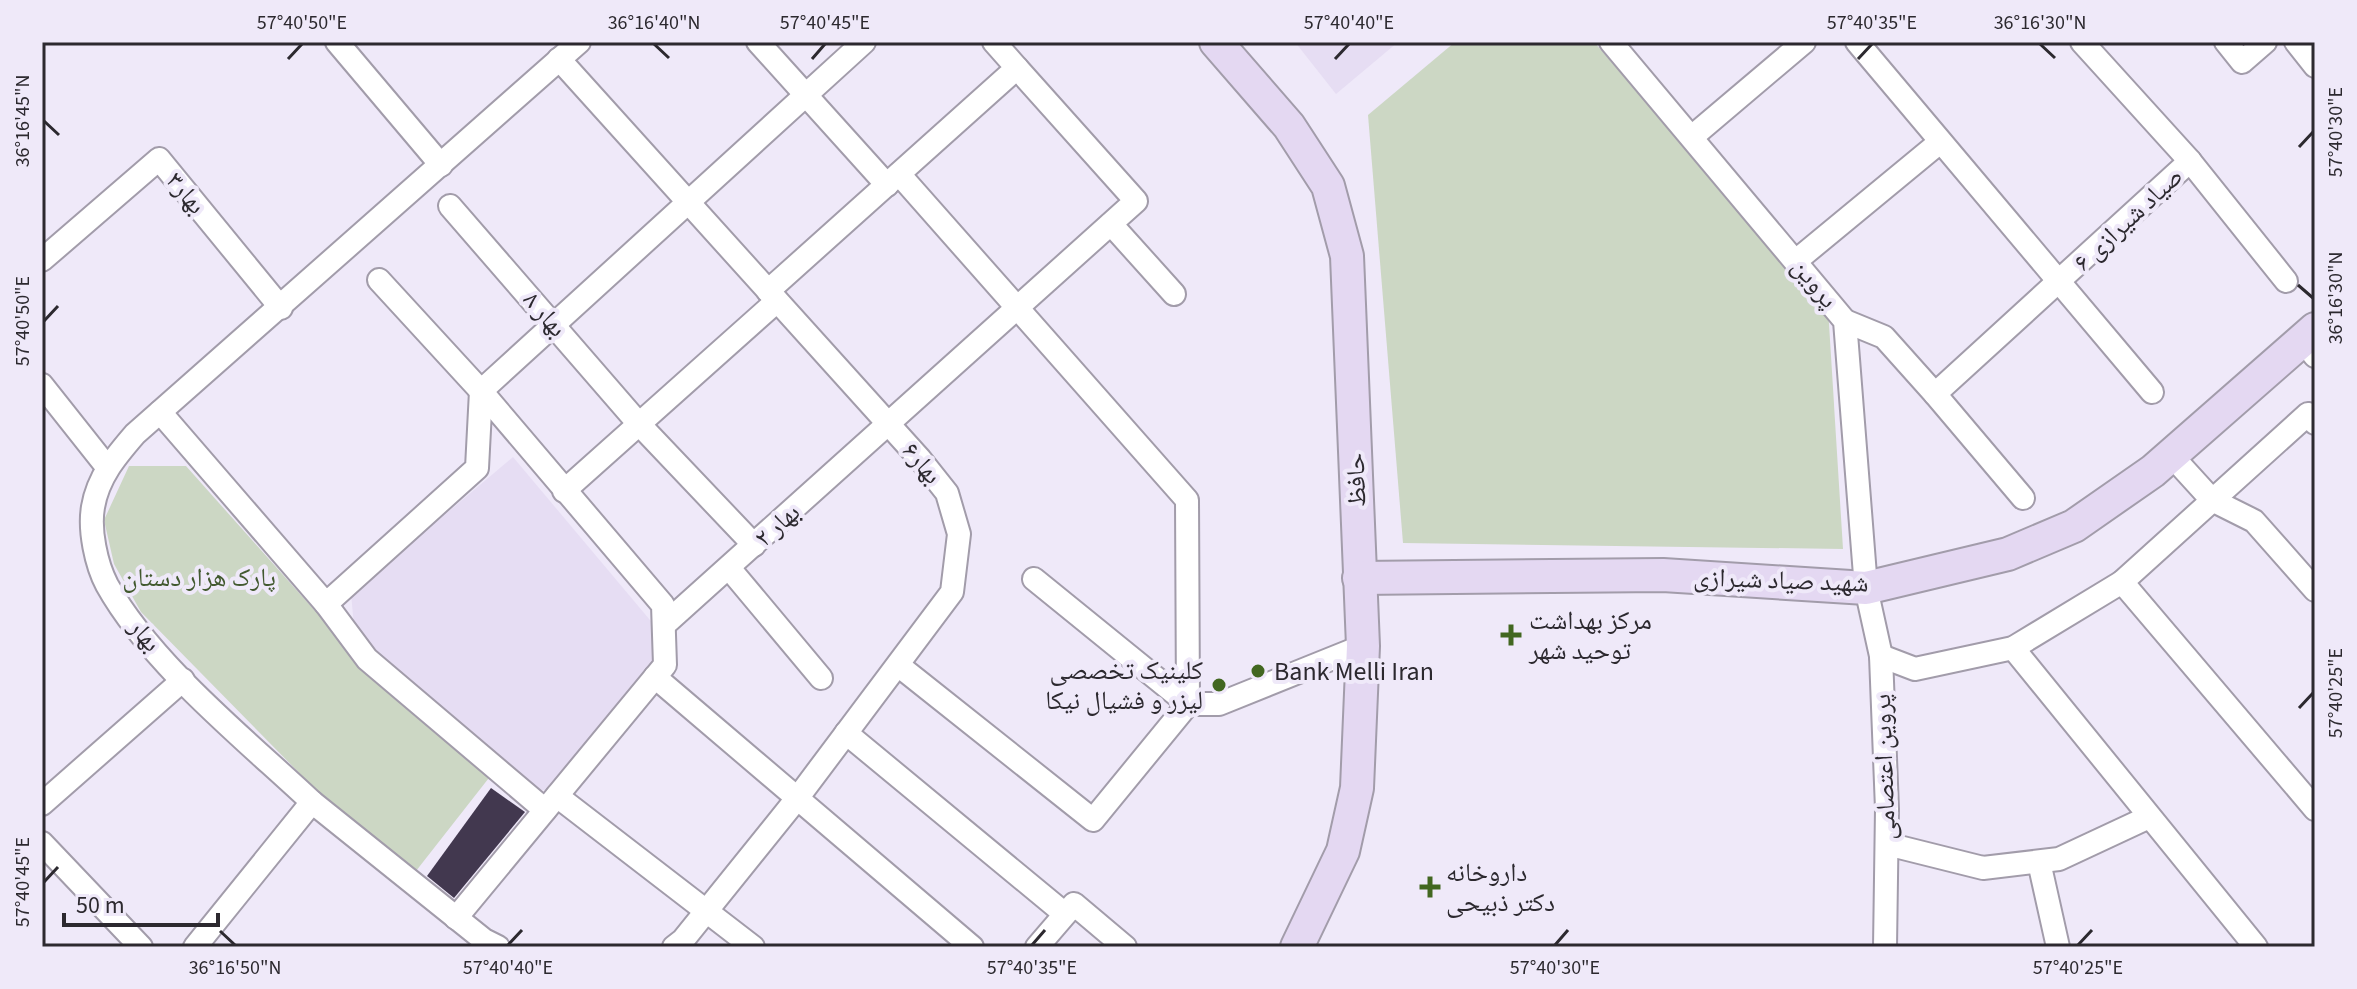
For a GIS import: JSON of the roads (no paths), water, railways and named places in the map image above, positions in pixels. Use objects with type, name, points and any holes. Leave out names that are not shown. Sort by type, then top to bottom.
[{"type":"main road","name":"حافظ","points":[[1216,42],[1289,126],[1328,186],[1347,256],[1363,646],[1357,788],[1343,851],[1297,947]]},
{"type":"main road","name":"شهید صیاد شیرازی","points":[[1359,578],[1663,575],[1866,588],[2008,554],[2074,526],[2171,455],[2311,342]]},
{"type":"street","points":[[346,45],[441,165],[579,42]]},
{"type":"street","points":[[758,42],[805,94],[893,179],[1018,308],[1187,500],[1188,704],[1093,820],[898,665]]},
{"type":"street","points":[[326,604],[477,468],[481,391],[687,200],[864,42]]},
{"type":"street","points":[[564,491],[639,424],[893,179],[1017,68],[994,42]]},
{"type":"street","name":"پروین","points":[[1611,42],[1693,136],[1845,321],[1866,588]]},
{"type":"street","points":[[1693,136],[1804,42]]},
{"type":"street","points":[[1857,42],[2152,392]]},
{"type":"street","points":[[2082,42],[2190,161]]},
{"type":"street","points":[[2226,42],[2242,62],[2265,42]]},
{"type":"street","points":[[2296,42],[2315,66]]},
{"type":"street","name":"بهار۶","points":[[559,59],[947,493],[959,534],[952,592],[799,796],[674,947]]},
{"type":"street","name":"بهار ۲","points":[[665,624],[1136,201],[1017,68]]},
{"type":"street","points":[[1797,260],[1940,142]]},
{"type":"street","name":"بهار۳","points":[[42,260],[159,159],[281,308]]},
{"type":"street","name":"صیاد شیرازی ۶","points":[[1935,394],[2190,161],[2286,281]]},
{"type":"street","name":"بهار","points":[[312,802],[183,680],[132,622],[105,583],[94,544],[93,508],[107,467],[160,412],[441,165]]},
{"type":"street","name":"بهار ۸","points":[[450,206],[639,424],[754,545]]},
{"type":"street","points":[[1111,224],[1174,294]]},
{"type":"street","points":[[379,280],[481,391],[663,605],[665,665],[456,918]]},
{"type":"street","points":[[1845,321],[1884,337],[2023,498]]},
{"type":"street","points":[[42,385],[107,467]]},
{"type":"street","points":[[160,412],[326,604],[367,659],[551,803],[708,909],[753,947]]},
{"type":"street","points":[[1881,656],[1915,669],[2013,648],[2122,582],[2308,414],[2315,423]]},
{"type":"street","points":[[2171,455],[2212,500],[2254,521],[2315,590]]},
{"type":"street","points":[[729,568],[821,678]]},
{"type":"street","points":[[1034,579],[1188,704],[1219,704],[1363,646]]},
{"type":"street","points":[[2122,582],[2315,809]]},
{"type":"street","name":"پروین اعتصامی","points":[[1866,588],[1881,656],[1887,844],[1885,947]]},
{"type":"street","points":[[2013,648],[2256,947]]},
{"type":"street","points":[[655,677],[799,796],[972,947]]},
{"type":"street","points":[[42,804],[183,680]]},
{"type":"street","points":[[846,733],[1065,914]]},
{"type":"street","points":[[200,945],[312,802],[491,945]]},
{"type":"street","points":[[1887,844],[1983,868],[2059,859],[2149,817]]},
{"type":"street","points":[[42,843],[141,947]]},
{"type":"street","points":[[2039,862],[2058,947]]},
{"type":"street","points":[[1037,947],[1074,904],[1125,947]]},
{"type":"place","name":"مرکز بهداشت توحید شهر","points":[[1511,635]]},
{"type":"place","name":"Bank Melli Iran","points":[[1258,671]]},
{"type":"place","name":"کلینیک تخصصی لیزر و فشیال نیکا","points":[[1219,685]]},
{"type":"place","name":"داروخانه دکتر ذبیحی","points":[[1430,887]]},
{"type":"park label","name":"پارک هزار دستان","points":[[199,577]]}]
